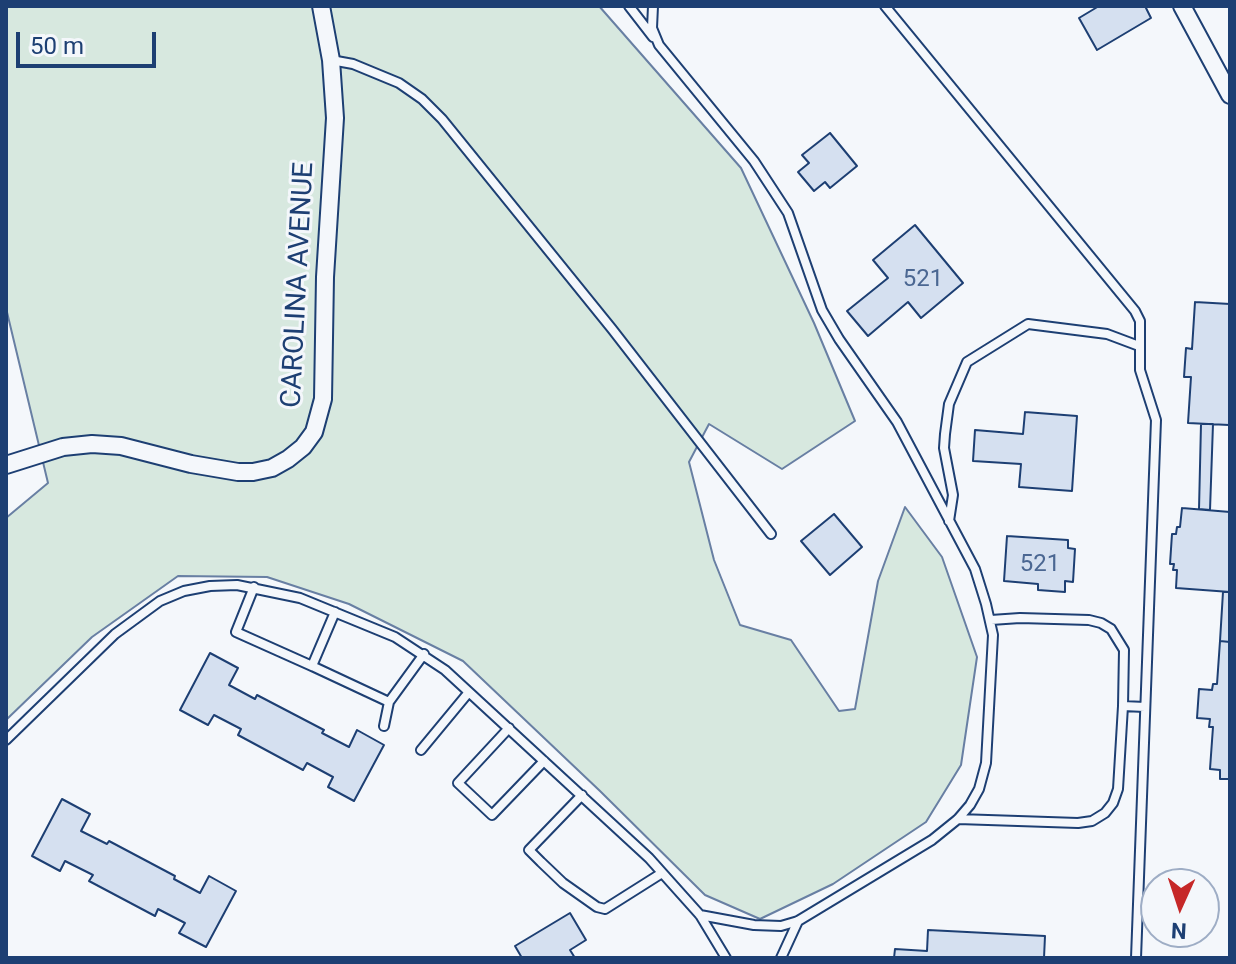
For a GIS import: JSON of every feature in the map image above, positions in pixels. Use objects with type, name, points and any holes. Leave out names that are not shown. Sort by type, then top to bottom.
[{"type":"street","name":"CAROLINA AVENUE","points":[[6,465],[63,447],[92,444],[121,446],[207,467],[253,472],[272,468],[288,459],[303,447],[314,432],[323,399],[325,277],[335,118],[331,60],[321,6]]},
{"type":"street","points":[[1182,6],[1230,95]]},
{"type":"lane","points":[[629,6],[770,183],[799,239],[822,310],[897,422],[975,569],[991,620],[992,672],[986,763],[979,789],[958,819],[932,840],[798,921],[781,926],[754,925],[700,915]]},
{"type":"lane","points":[[653,6],[652,28],[659,45]]},
{"type":"lane","points":[[885,6],[1135,311],[1140,321],[1140,370],[1156,420],[1136,958]]},
{"type":"lane","points":[[331,60],[353,64],[399,83],[422,99],[442,119],[612,329],[771,534]]},
{"type":"lane","points":[[949,521],[953,495],[944,448],[945,434],[949,404],[967,362],[1028,324],[1107,334],[1139,346]]},
{"type":"lane","points":[[6,740],[115,634],[160,601],[184,591],[210,586],[254,587],[300,598],[395,637],[424,654],[469,692],[662,873],[700,915],[726,958]]},
{"type":"lane","points":[[254,587],[236,632],[389,702]]},
{"type":"lane","points":[[312,666],[335,612]]},
{"type":"lane","points":[[958,819],[1092,821],[1105,813],[1118,789],[1124,650],[1111,629],[1089,620],[991,620]]},
{"type":"lane","points":[[384,726],[389,702],[424,654]]},
{"type":"lane","points":[[421,750],[469,692]]},
{"type":"lane","points":[[1123,706],[1145,707]]},
{"type":"lane","points":[[509,728],[458,783],[492,815],[544,761]]},
{"type":"lane","points":[[582,795],[529,850],[541,862],[563,883],[597,907],[605,909],[662,873]]},
{"type":"lane","points":[[781,958],[798,921]]},
{"type":"shaded area","points":[[6,6],[599,6],[741,168],[814,323],[855,421],[782,469],[709,424],[689,462],[714,560],[740,625],[791,640],[839,711],[855,709],[878,581],[905,507],[942,557],[977,657],[961,765],[926,822],[833,884],[760,919],[705,895],[463,661],[349,604],[267,577],[178,576],[92,637],[6,720],[6,518],[48,483],[6,308]]},
{"type":"building","points":[[1099,6],[1145,6],[1151,18],[1097,50],[1079,18]]},
{"type":"building","points":[[830,133],[857,166],[830,188],[825,182],[814,191],[798,172],[809,163],[802,155]]},
{"type":"building","points":[[915,225],[963,283],[921,318],[908,302],[868,336],[847,311],[888,278],[873,260]]},
{"type":"building","points":[[1195,302],[1230,304],[1229,425],[1188,423],[1191,377],[1184,377],[1186,348],[1192,349]]},
{"type":"building","points":[[1025,412],[1077,416],[1072,491],[1019,487],[1021,464],[973,461],[975,430],[1023,434]]},
{"type":"building","points":[[1201,424],[1213,424],[1210,510],[1199,509]]},
{"type":"building","points":[[1182,508],[1230,512],[1230,592],[1176,588],[1177,570],[1173,570],[1174,564],[1170,564],[1172,534],[1176,534],[1177,527],[1180,527]]},
{"type":"building","points":[[834,514],[862,547],[830,575],[801,541]]},
{"type":"building","points":[[1007,536],[1068,540],[1068,548],[1075,549],[1073,582],[1065,581],[1065,592],[1038,590],[1038,584],[1004,581]]},
{"type":"building","points":[[1223,592],[1230,592],[1230,642],[1220,641]]},
{"type":"building","points":[[1220,641],[1230,642],[1230,779],[1220,779],[1220,770],[1210,769],[1213,727],[1209,727],[1210,719],[1197,718],[1199,689],[1212,690],[1213,684],[1217,684]]},
{"type":"building","points":[[210,653],[238,668],[229,685],[255,699],[257,695],[324,730],[322,733],[349,747],[357,730],[384,745],[354,801],[328,787],[333,777],[307,763],[303,770],[238,735],[241,729],[214,715],[208,725],[180,710]]},
{"type":"building","points":[[62,799],[90,814],[81,831],[107,844],[109,841],[200,893],[209,876],[236,891],[206,947],[179,933],[185,923],[158,909],[155,916],[89,881],[93,875],[65,861],[60,871],[32,856]]},
{"type":"building","points":[[570,913],[586,940],[570,950],[575,958],[522,958],[515,946]]},
{"type":"building","points":[[928,930],[1045,936],[1044,958],[894,958],[895,949],[927,951]]}]
